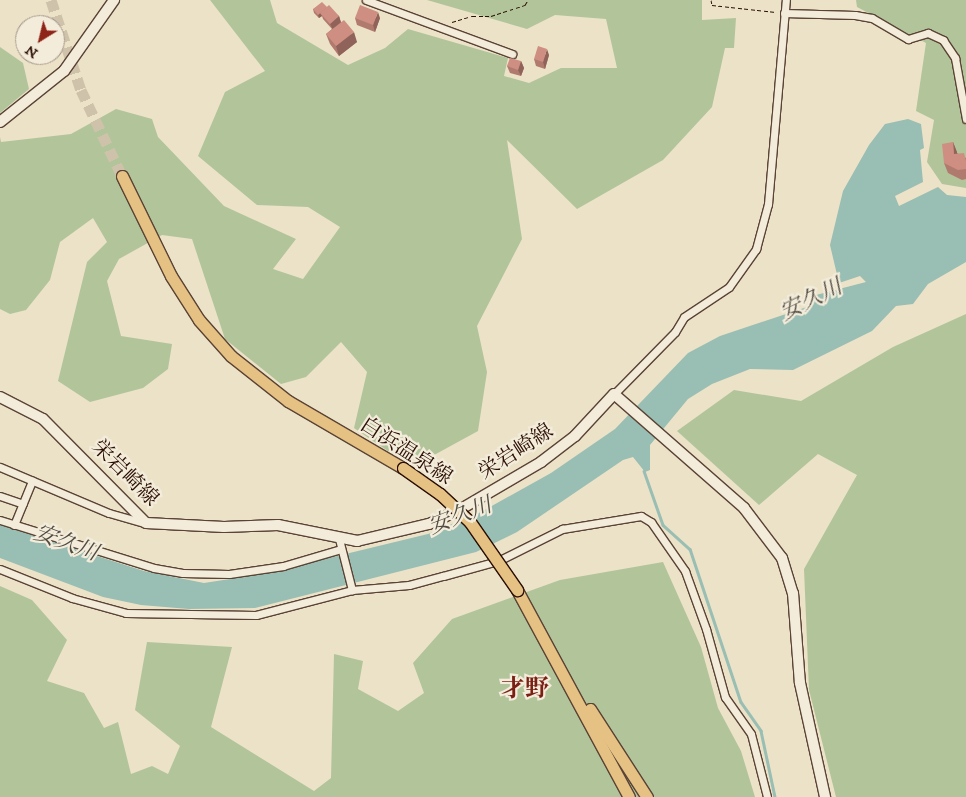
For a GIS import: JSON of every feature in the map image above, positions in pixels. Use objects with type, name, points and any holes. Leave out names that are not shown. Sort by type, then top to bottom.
[{"type":"main road","points":[[0,122],[64,72],[114,0]]},
{"type":"main road","name":"白浜温泉線","points":[[122,176],[171,276],[199,320],[231,356],[288,401],[403,468],[440,494],[470,522],[516,590],[544,638],[629,797]]},
{"type":"main road","points":[[614,394],[744,508],[782,558],[793,593],[800,683],[825,797]]},
{"type":"main road","name":"栄岩崎線","points":[[0,397],[43,419],[146,523],[224,527],[278,525],[314,530],[340,544],[429,524],[461,509],[541,462],[575,436],[614,394]]},
{"type":"main road","points":[[544,638],[647,797]]},
{"type":"main road","points":[[577,699],[624,797]]},
{"type":"street","points":[[366,0],[434,27],[512,54]]},
{"type":"street","points":[[614,394],[643,361],[675,332],[684,317],[728,287],[756,249],[768,204],[786,0]]},
{"type":"street","points":[[784,13],[856,15],[872,18],[908,39],[928,33],[943,40],[955,58],[966,119]]},
{"type":"street","points":[[0,467],[109,513],[146,523]]},
{"type":"street","points":[[14,525],[32,481]]},
{"type":"street","points":[[0,496],[23,504]]},
{"type":"street","points":[[0,569],[72,598],[126,613],[256,615],[351,588],[409,585],[498,561],[562,529],[641,516],[651,522],[685,571],[725,697],[751,734],[767,797]]},
{"type":"street","points":[[0,520],[154,568],[183,573],[229,574],[283,566],[340,544],[351,588]]},
{"type":"path","points":[[434,27],[472,16],[492,16],[525,5],[528,0]]},
{"type":"path","points":[[711,0],[712,5],[784,13]]},
{"type":"green space","points":[[210,0],[270,0],[277,23],[348,65],[385,48],[408,29],[508,58],[504,76],[529,83],[561,68],[617,68],[606,19],[555,15],[527,29],[427,0],[702,0],[702,20],[736,18],[734,48],[725,48],[712,107],[663,160],[577,209],[507,140],[522,239],[477,326],[487,372],[478,431],[425,460],[388,451],[354,428],[367,372],[341,342],[306,377],[281,384],[225,339],[192,239],[162,235],[119,259],[107,281],[121,336],[172,344],[168,369],[143,388],[90,402],[58,381],[87,262],[107,242],[93,218],[60,242],[50,280],[26,310],[10,314],[0,309],[0,137],[1,142],[71,134],[116,109],[152,119],[158,137],[224,206],[296,239],[273,269],[303,279],[340,227],[308,207],[257,205],[198,156],[225,92],[265,71]]},
{"type":"green space","points":[[856,0],[966,0],[966,188],[942,184],[927,162],[934,120],[916,111],[926,43],[857,7]]},
{"type":"green space","points":[[0,47],[15,57],[15,65],[23,65],[29,89],[0,113]]},
{"type":"green space","points":[[966,314],[966,797],[836,797],[809,690],[804,569],[857,475],[818,454],[759,505],[677,431],[734,390],[801,401],[893,347]]},
{"type":"green space","points":[[663,562],[701,647],[718,708],[741,751],[755,797],[0,797],[0,586],[32,600],[67,640],[47,681],[84,693],[104,728],[118,722],[131,774],[152,766],[168,774],[180,746],[135,710],[147,642],[232,647],[211,727],[314,791],[331,778],[334,654],[363,661],[358,689],[398,711],[424,693],[413,663],[452,619],[560,580]]},
{"type":"water","points":[[908,119],[921,124],[924,148],[920,150],[923,182],[895,196],[899,206],[938,187],[947,195],[966,197],[966,262],[928,284],[913,304],[896,306],[872,331],[793,370],[750,369],[712,384],[688,399],[650,445],[650,470],[645,472],[633,457],[623,460],[517,532],[476,552],[255,608],[189,609],[141,605],[103,597],[0,558],[0,525],[144,571],[204,583],[263,574],[428,534],[481,512],[551,473],[615,429],[688,353],[720,336],[813,305],[816,295],[866,282],[860,276],[839,283],[830,245],[843,191],[869,145],[885,124]]},
{"type":"building","points":[[322,2],[327,7],[318,15],[313,9]]},
{"type":"building","points":[[329,5],[339,16],[330,24],[320,13]]},
{"type":"building","points":[[360,5],[378,12],[373,25],[355,18]]},
{"type":"building","points":[[344,20],[354,32],[336,46],[326,34]]},
{"type":"building","points":[[538,46],[547,49],[543,62],[534,59]]},
{"type":"building","points":[[510,58],[521,61],[518,70],[507,66]]},
{"type":"building","points":[[953,142],[954,154],[964,153],[966,169],[958,170],[944,163],[942,144]]},
{"type":"waterway","points":[[644,471],[663,525],[690,549],[741,702],[761,731],[775,797]]},
{"type":"tunnel","points":[[51,0],[81,90],[122,176]]},
{"type":"district","name":"才野","points":[[525,690]]},
{"type":"water label","name":"安久川","points":[[811,300]]},
{"type":"water label","name":"安久川","points":[[460,516]]},
{"type":"water label","name":"安久川","points":[[66,543]]}]
